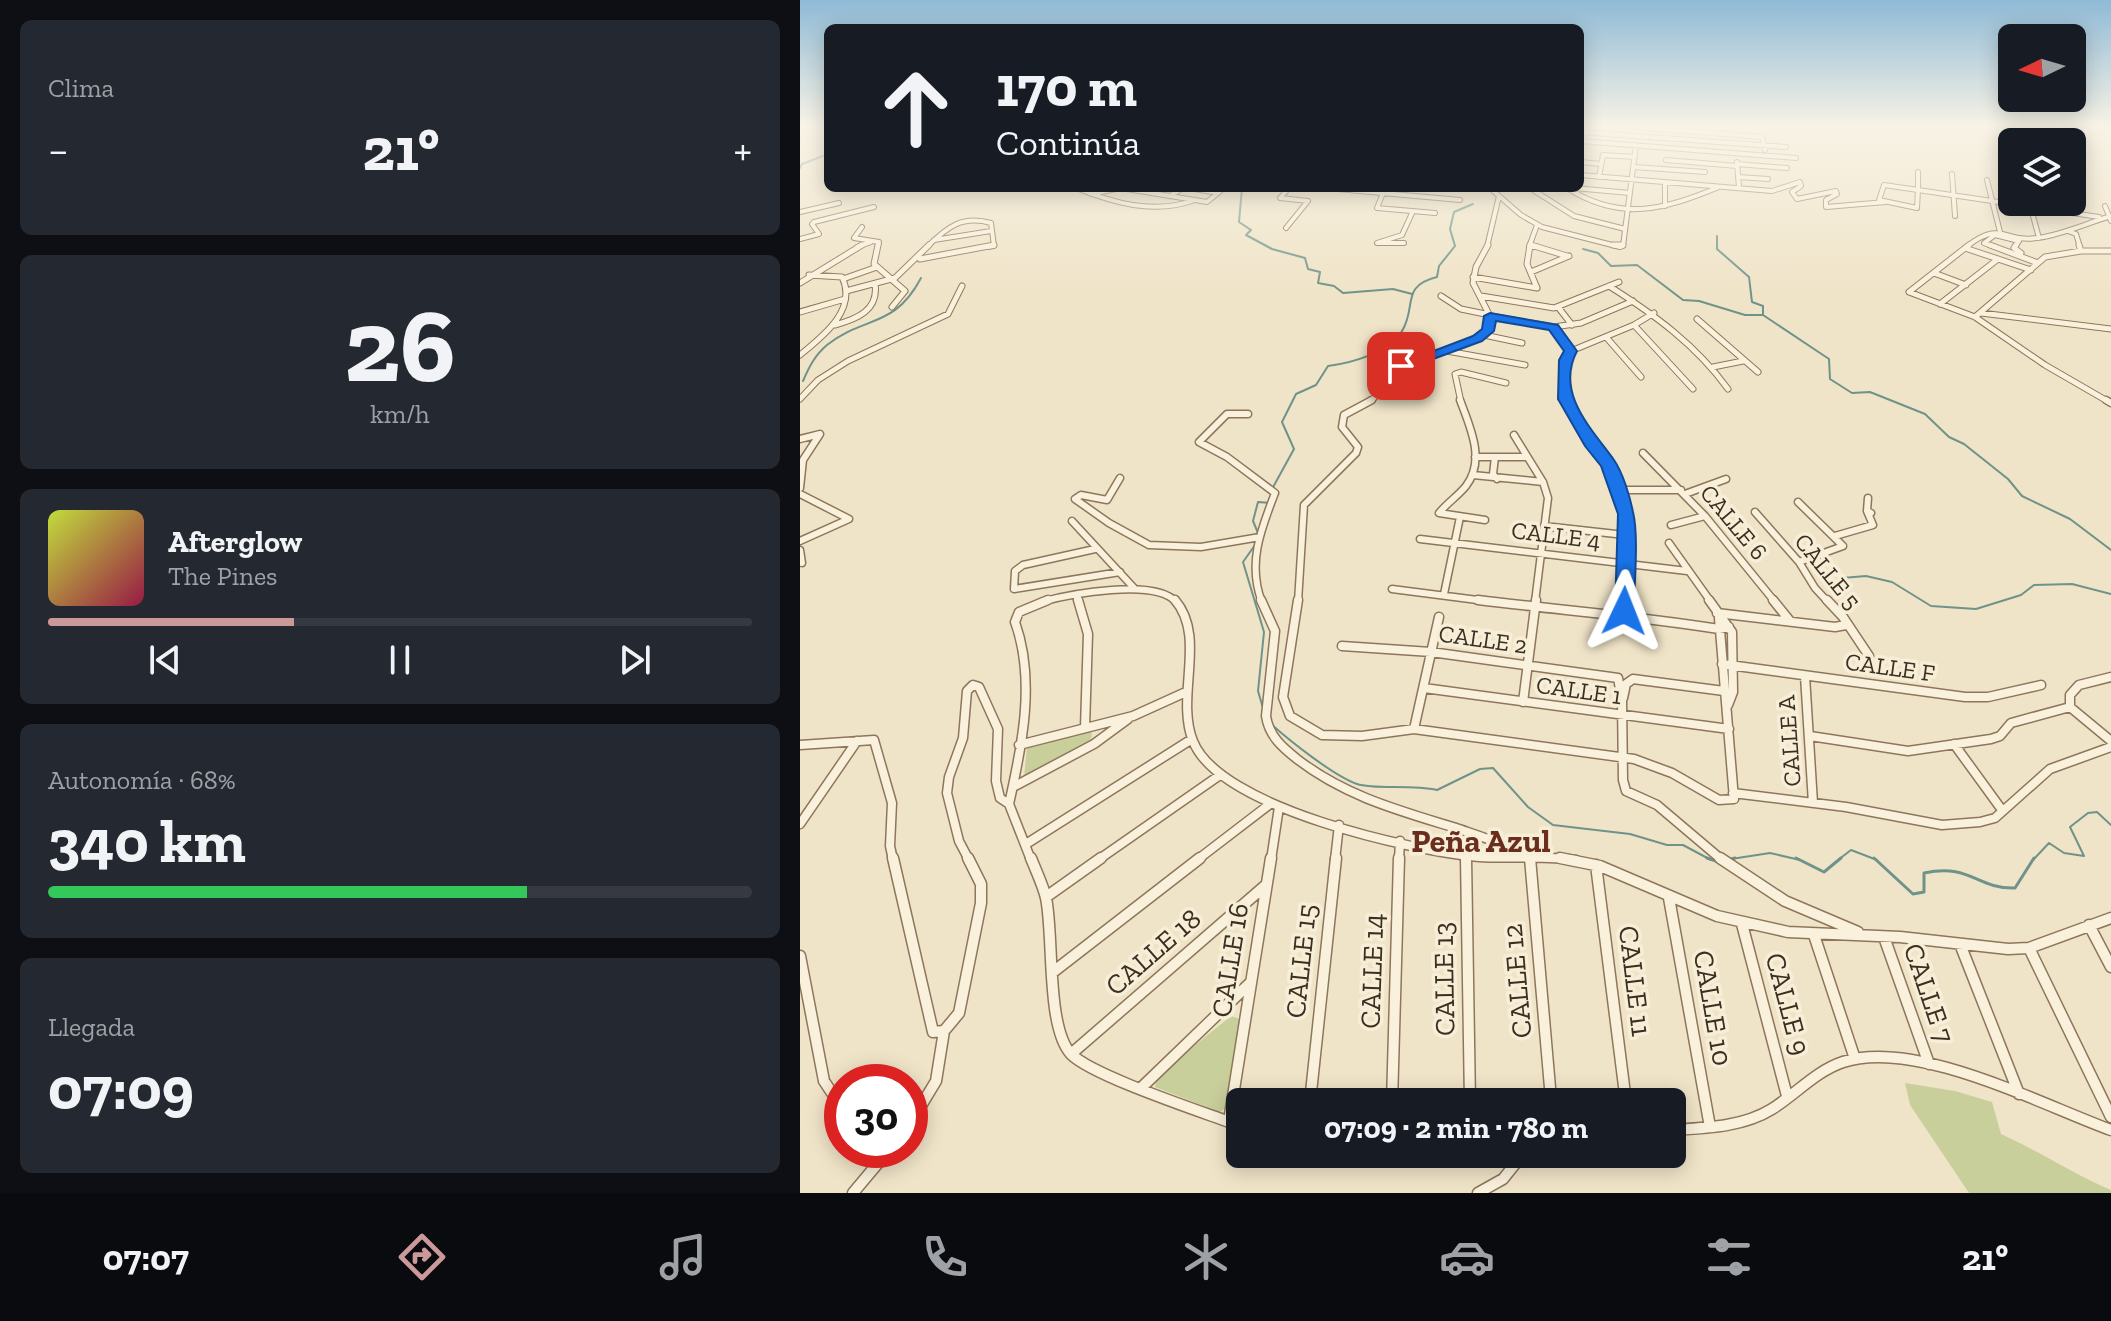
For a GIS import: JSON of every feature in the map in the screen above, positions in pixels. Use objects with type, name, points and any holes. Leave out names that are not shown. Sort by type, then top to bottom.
[{"type":"street","points":[[1494,192],[1537,225],[1620,247],[1623,246],[1632,182]]},
{"type":"street","points":[[1660,182],[1764,191],[1777,191],[1800,182],[1801,186],[1792,192],[1797,199],[1836,191],[1837,194],[1826,200],[1826,207],[1886,202]]},
{"type":"street","points":[[1665,182],[1665,206]]},
{"type":"street","points":[[1738,182],[1739,188]]},
{"type":"street","points":[[1919,182],[1919,189],[1917,208],[1879,200],[1883,185],[1919,189],[1998,201]]},
{"type":"street","points":[[1953,182],[1955,216]]},
{"type":"street","points":[[1987,182],[2000,232]]},
{"type":"street","points":[[1573,192],[1589,203],[1628,211],[1665,206],[1720,187]]},
{"type":"street","points":[[1584,189],[1630,193]]},
{"type":"street","points":[[1086,192],[1102,199],[1165,210],[1194,199]]},
{"type":"street","points":[[1091,194],[1101,192]]},
{"type":"street","points":[[1146,192],[1207,202],[1218,193]]},
{"type":"street","points":[[1170,196],[1178,192]]},
{"type":"street","points":[[1212,192],[1218,193]]},
{"type":"street","points":[[1285,192],[1280,198],[1308,201],[1286,228]]},
{"type":"street","points":[[1375,192],[1460,200]]},
{"type":"street","points":[[1423,197],[1426,192]]},
{"type":"street","points":[[1535,192],[1570,216],[1625,229]]},
{"type":"street","points":[[1383,193],[1377,208],[1435,213]]},
{"type":"street","points":[[1484,335],[1491,325],[1490,316],[1473,277],[1498,217],[1499,196]]},
{"type":"street","points":[[800,212],[839,203]]},
{"type":"street","points":[[2105,206],[2109,218]]},
{"type":"street","points":[[800,239],[819,234],[812,224],[814,222],[874,207]]},
{"type":"street","points":[[1404,243],[1377,243],[1402,235],[1413,211]]},
{"type":"street","points":[[2086,215],[2109,218]]},
{"type":"street","points":[[2033,216],[2039,238]]},
{"type":"street","points":[[2109,218],[2033,239],[2000,232],[1983,234],[1909,292],[1978,315],[2111,329]]},
{"type":"street","points":[[846,291],[892,280],[920,259],[932,241],[950,225],[967,219],[991,223],[996,243],[990,248],[920,259]]},
{"type":"street","points":[[1473,277],[1537,288],[1529,276],[1531,272],[1525,259],[1537,225]]},
{"type":"street","points":[[862,227],[854,238],[879,242],[873,260],[905,291],[892,307]]},
{"type":"street","points":[[2066,230],[2076,234],[2081,251]]},
{"type":"street","points":[[932,241],[991,231]]},
{"type":"street","points":[[2019,255],[2014,248],[2019,241],[1995,235],[1985,244],[2019,255],[2040,261],[2081,251],[2111,251]]},
{"type":"street","points":[[800,283],[809,275],[873,241]]},
{"type":"street","points":[[1530,245],[1569,256],[1531,272]]},
{"type":"street","points":[[1965,248],[2031,270]]},
{"type":"street","points":[[1940,304],[1998,259]]},
{"type":"street","points":[[1978,315],[2040,261]]},
{"type":"street","points":[[809,275],[843,279],[877,267]]},
{"type":"street","points":[[1934,273],[1966,285]]},
{"type":"street","points":[[835,325],[845,299],[843,279]]},
{"type":"street","points":[[1481,296],[1541,307],[1558,307],[1619,282]]},
{"type":"street","points":[[800,355],[835,325],[854,319],[873,306],[877,295],[875,284]]},
{"type":"street","points":[[800,399],[818,380],[848,361],[948,314],[962,286]]},
{"type":"street","points":[[1609,286],[1654,313],[1713,367],[1728,389]]},
{"type":"street","points":[[1441,296],[1461,309],[1554,327],[1572,325],[1633,301]]},
{"type":"street","points":[[800,312],[845,299]]},
{"type":"street","points":[[1558,307],[1572,325]]},
{"type":"street","points":[[1627,615],[1624,611],[1626,514],[1608,464],[1591,443],[1565,399],[1566,360],[1571,351],[1634,325],[1654,313]]},
{"type":"street","points":[[1978,315],[2045,365],[2111,403]]},
{"type":"street","points":[[1697,319],[1758,372]]},
{"type":"street","points":[[1634,325],[1693,389]]},
{"type":"street","points":[[1554,327],[1571,351]]},
{"type":"street","points":[[1522,343],[1484,335],[1401,366],[1376,398],[1344,415],[1341,421],[1358,447],[1340,471],[1304,505],[1300,590],[1281,643],[1267,724],[1270,735],[1282,748],[1350,794],[1499,842],[1531,859]]},
{"type":"street","points":[[1606,337],[1641,377]]},
{"type":"street","points":[[1445,350],[1525,365]]},
{"type":"street","points":[[1713,367],[1743,361]]},
{"type":"street","points":[[1485,520],[1442,516],[1439,512],[1456,498],[1473,475],[1476,446],[1456,391],[1455,374],[1461,372],[1506,383]]},
{"type":"street","points":[[1248,414],[1227,414],[1199,442],[1227,457],[1275,493],[1253,562],[1259,596],[1281,643],[1283,697],[1290,716],[1322,735],[1414,729],[1474,735],[1624,759],[1630,757],[1663,769],[1719,800],[1731,801],[1728,692],[1732,665],[1729,627],[1669,543]]},
{"type":"street","points":[[800,439],[820,434],[801,460],[800,488]]},
{"type":"street","points":[[1514,435],[1543,482],[1548,498],[1523,702]]},
{"type":"street","name":"CALLE 6","points":[[1643,453],[1705,516],[1790,621]]},
{"type":"street","points":[[1475,457],[1526,457]]},
{"type":"street","points":[[1495,457],[1493,474],[1497,479]]},
{"type":"street","points":[[1473,475],[1543,482]]},
{"type":"street","points":[[1120,478],[1107,500],[1081,495],[1075,499],[1142,543],[1201,547],[1260,537]]},
{"type":"street","points":[[1619,490],[1683,492],[1726,479]]},
{"type":"street","points":[[800,494],[849,519],[800,541]]},
{"type":"street","points":[[1835,536],[1871,526],[1874,522],[1867,511],[1868,498]]},
{"type":"street","points":[[1798,502],[1843,544],[1842,549],[1799,562]]},
{"type":"street","points":[[1867,511],[1876,517]]},
{"type":"street","name":"CALLE 5","points":[[1755,512],[1799,562],[1810,582],[1843,617],[1869,656]]},
{"type":"street","points":[[1671,525],[1705,516]]},
{"type":"street","points":[[1444,594],[1460,517]]},
{"type":"street","points":[[1072,521],[1134,588]]},
{"type":"street","points":[[1544,526],[1625,535]]},
{"type":"street","name":"CALLE 4","points":[[1420,539],[1687,571]]},
{"type":"street","points":[[1095,549],[1017,568],[1014,589],[1120,572]]},
{"type":"street","points":[[800,550],[802,563]]},
{"type":"street","points":[[1009,804],[1019,745],[1027,656],[1016,617],[1024,608],[1134,588],[1164,593],[1181,607],[1186,617],[1191,654],[1186,692],[1192,739],[1203,760],[1220,775],[1274,806],[1466,856],[1584,861],[1669,898],[1742,924],[1814,935],[1863,935],[2029,948],[2111,918]]},
{"type":"street","points":[[1392,589],[1603,616],[1627,615],[1719,629],[1729,627]]},
{"type":"street","points":[[1077,596],[1088,634],[1089,726],[1094,744]]},
{"type":"street","points":[[1718,615],[1835,627],[1846,625]]},
{"type":"street","points":[[1718,615],[1728,692]]},
{"type":"street","points":[[1414,729],[1439,617]]},
{"type":"street","name":"CALLE 2","points":[[1342,646],[1431,652],[1618,678],[1622,700]]},
{"type":"street","name":"CALLE F","points":[[1722,664],[1965,697],[1988,697],[2041,685]]},
{"type":"street","name":"CALLE A","points":[[1805,676],[1813,803]]},
{"type":"street","points":[[2070,707],[2070,695],[2079,685],[2111,677]]},
{"type":"street","points":[[1728,692],[1633,679],[1626,684],[1622,700],[1623,780],[1626,791],[1657,805],[1722,860],[1785,901],[1863,935]]},
{"type":"street","points":[[928,1098],[942,1065],[944,1031],[959,1013],[981,903],[981,884],[959,841],[947,793],[967,720],[965,696],[973,685],[979,687],[998,729],[996,781],[1000,798],[1009,804],[1046,897],[1061,1032],[1071,1054],[1103,1073],[1226,1120]]},
{"type":"street","name":"CALLE 1","points":[[1424,688],[1729,729]]},
{"type":"street","points":[[1013,787],[1094,744],[1133,716],[1186,692]]},
{"type":"street","points":[[1810,736],[1908,751],[2000,736],[2011,723],[2070,707]]},
{"type":"street","points":[[2070,707],[2111,741]]},
{"type":"street","points":[[1019,745],[1133,716]]},
{"type":"street","points":[[1026,844],[1192,739]]},
{"type":"street","points":[[800,745],[874,740],[892,803],[890,846],[925,1002],[933,1032],[944,1031]]},
{"type":"street","points":[[800,824],[857,741]]},
{"type":"street","points":[[1954,744],[2002,810]]},
{"type":"street","points":[[1733,793],[1942,825],[1980,822],[1995,818],[2050,769],[2111,747]]},
{"type":"street","points":[[1046,897],[1220,775]]},
{"type":"street","points":[[1053,972],[1274,806]]},
{"type":"street","name":"CALLE 16","points":[[1239,1088],[1274,806]]},
{"type":"street","name":"CALLE 15","points":[[1311,1088],[1339,825]]},
{"type":"street","name":"CALLE 14","points":[[1392,1088],[1400,841]]},
{"type":"street","name":"CALLE 13","points":[[1466,856],[1470,1088]]},
{"type":"street","name":"CALLE 12","points":[[1531,859],[1555,1088]]},
{"type":"street","name":"CALLE 11","points":[[1596,865],[1624,1088]]},
{"type":"street","name":"CALLE 18","points":[[1071,1054],[1266,885]]},
{"type":"street","name":"CALLE 10","points":[[1669,898],[1710,1127]]},
{"type":"street","name":"CALLE 9","points":[[1742,924],[1787,1096]]},
{"type":"street","points":[[2089,925],[2111,967]]},
{"type":"street","points":[[1814,935],[1855,1059]]},
{"type":"street","name":"CALLE 7","points":[[1884,937],[1929,1064]]},
{"type":"street","points":[[1960,944],[2019,1094]]},
{"type":"street","points":[[2029,948],[2111,1117]]},
{"type":"street","points":[[800,956],[824,1081]]},
{"type":"street","points":[[1142,1087],[1250,983]]},
{"type":"street","points":[[1686,1129],[1752,1118],[1772,1109],[1825,1071],[1855,1059],[1929,1064],[2019,1094],[2111,1130]]},
{"type":"street","points":[[853,1193],[874,1168]]},
{"type":"street","points":[[1478,1193],[1503,1179],[1512,1168]]},
{"type":"green space","points":[[1088,731],[1092,733],[1091,740],[1024,777],[1027,747]]},
{"type":"green space","points":[[1231,1016],[1240,1019],[1229,1088],[1226,1088],[1226,1108],[1219,1112],[1155,1087],[1157,1076]]},
{"type":"green space","points":[[1905,1083],[1955,1091],[1992,1102],[2001,1134],[2111,1190],[2111,1193],[1969,1193],[1910,1105]]},
{"type":"waterway","points":[[1242,192],[1239,222],[1251,230],[1246,235],[1272,249],[1305,258],[1308,269],[1320,272],[1318,283],[1334,286],[1343,293],[1393,289],[1412,294]]},
{"type":"waterway","points":[[1272,489],[1294,449],[1282,422],[1296,394],[1316,385],[1328,366],[1369,356],[1396,339],[1406,322],[1414,292],[1425,281],[1437,277],[1439,266],[1455,246],[1450,229],[1454,212],[1473,204]]},
{"type":"waterway","points":[[1717,236],[1717,249],[1749,277],[1752,302],[1763,306],[1763,315]]},
{"type":"waterway","points":[[1583,249],[1598,253],[1611,266],[1637,265],[1683,300],[1699,301],[1745,315],[1763,315]]},
{"type":"waterway","points":[[803,381],[827,345],[889,314],[911,294],[921,278]]},
{"type":"waterway","points":[[1763,315],[1829,359],[1830,379],[1852,393],[1870,392],[1925,414],[1949,437],[1964,444],[2008,479],[2022,496],[2070,519],[2111,550]]},
{"type":"waterway","points":[[1258,533],[1253,521],[1258,502],[1271,503]]},
{"type":"waterway","points":[[1255,545],[1243,562],[1264,632],[1258,691],[1263,708]]},
{"type":"waterway","points":[[1842,578],[1866,576],[1892,582],[1931,606],[1976,609],[2021,595],[2034,585],[2072,584],[2111,594]]},
{"type":"waterway","points":[[1271,724],[1325,766],[1357,784],[1437,790],[1480,769],[1493,768],[1528,807],[1553,825],[1630,834],[1667,845],[1683,845],[1708,858]]},
{"type":"waterway","points":[[2033,860],[2049,843],[2064,853],[2084,856],[2070,827],[2088,813],[2097,812],[2111,825]]},
{"type":"waterway","points":[[1838,860],[1851,850],[1876,859]]},
{"type":"waterway","points":[[1735,858],[1731,859],[1770,853],[1800,860]]},
{"type":"waterway","points":[[1708,858],[1716,861]]},
{"type":"waterway","points":[[1796,858],[1800,860]]},
{"type":"waterway","points":[[1800,860],[1824,872],[1841,858]]},
{"type":"waterway","points":[[1876,859],[1913,894],[1924,892],[1924,873],[1940,871],[1953,871],[1991,885],[2015,888],[2034,858]]},
{"type":"district","name":"Peña Azul","points":[[1481,841]]},
{"type":"route","points":[[1401,366],[1477,339],[1488,331],[1492,320],[1490,316],[1554,327],[1571,351],[1566,360],[1565,399],[1591,443],[1608,464],[1626,514],[1624,611]]}]
